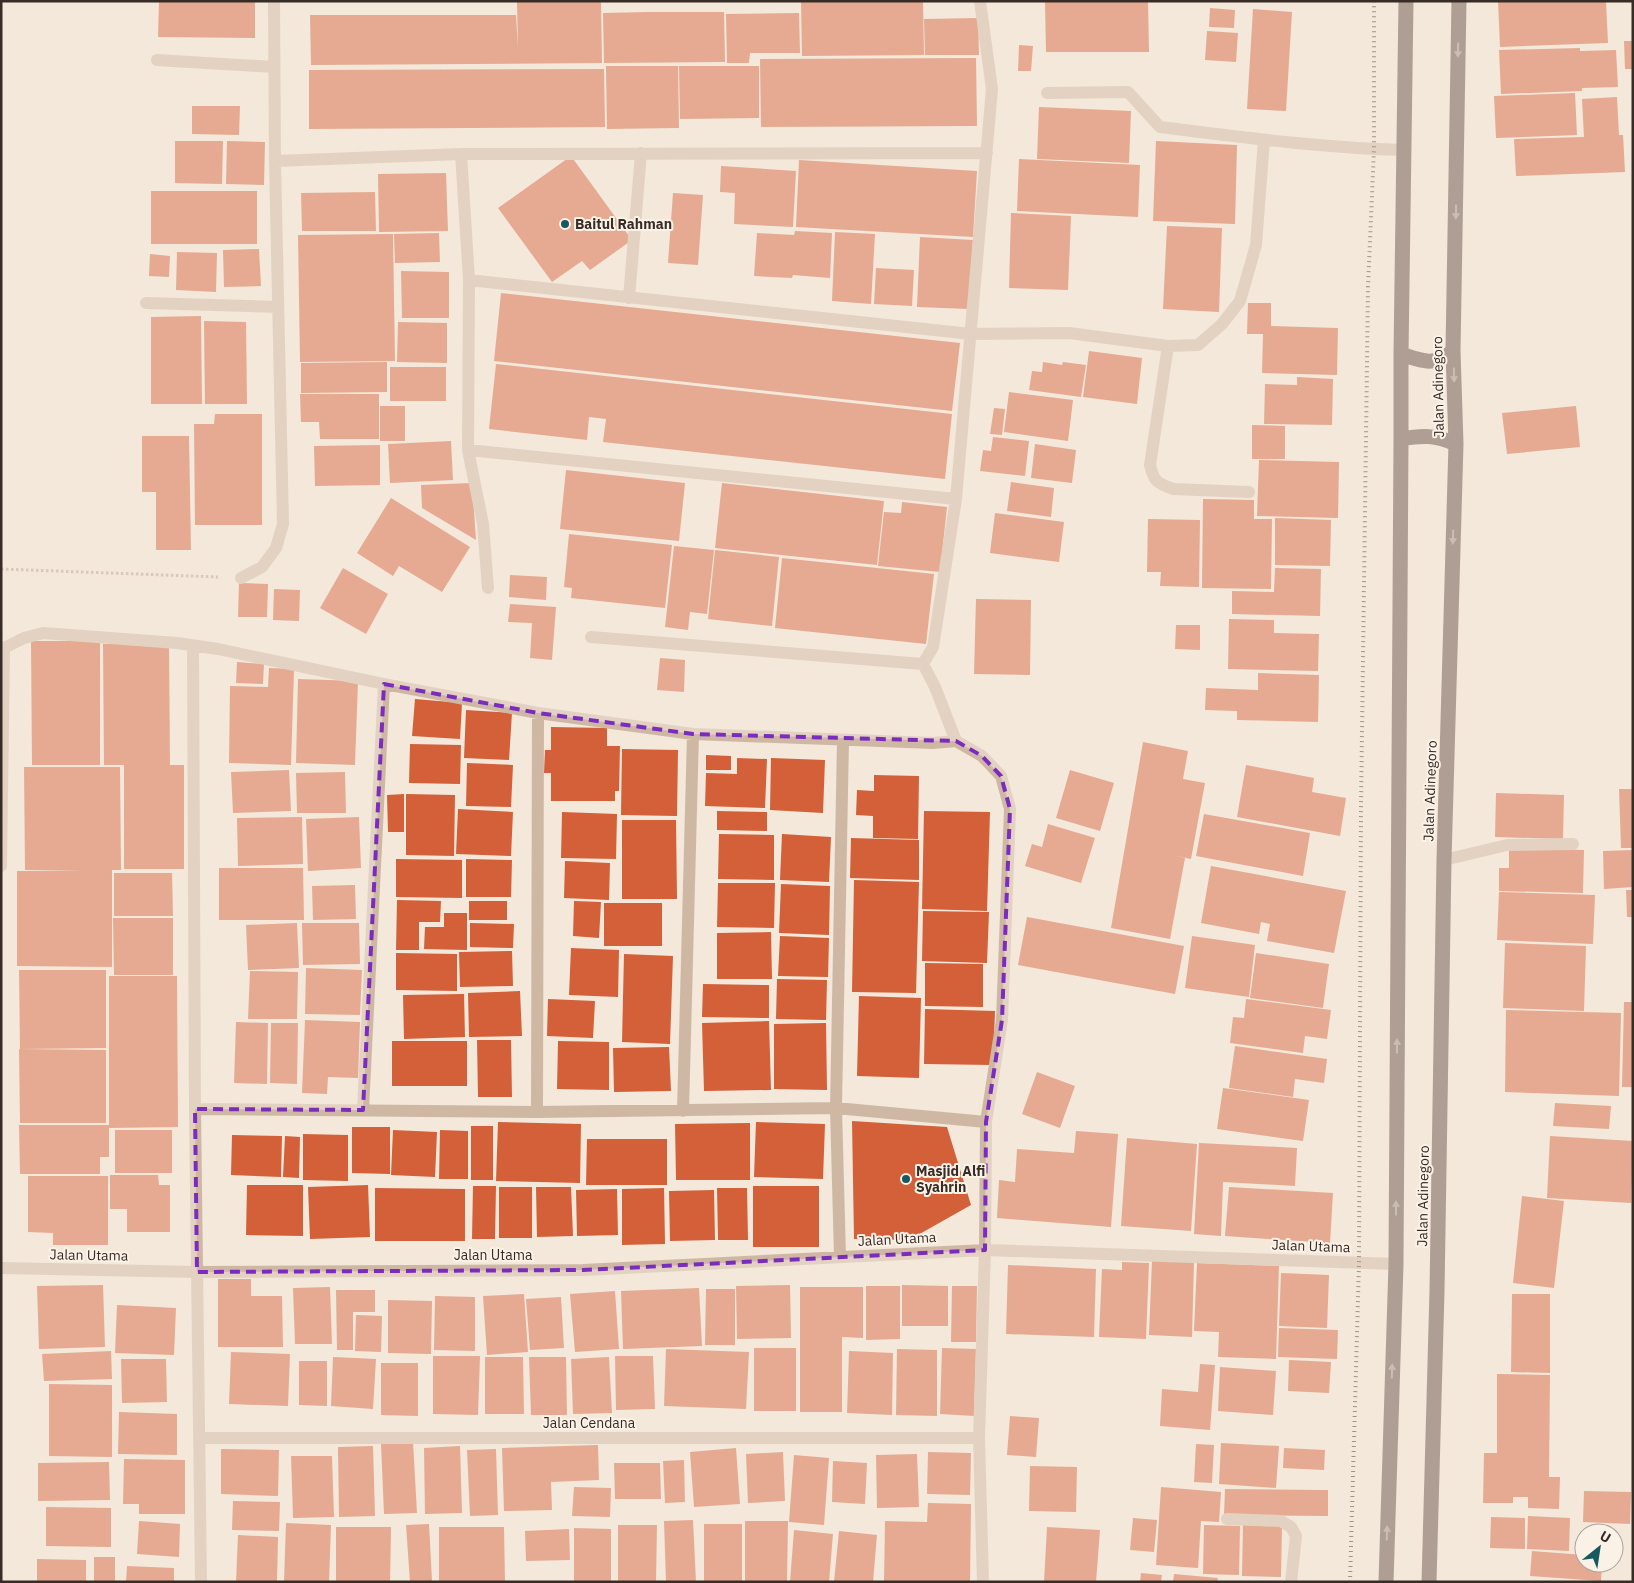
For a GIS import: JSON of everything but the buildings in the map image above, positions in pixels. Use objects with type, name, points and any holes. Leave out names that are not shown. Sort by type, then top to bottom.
[{"type":"highway","name":"Jalan Adinegoro","points":[[1386,1582],[1396,1264],[1400,354],[1406,1]]},
{"type":"highway","name":"Jalan Adinegoro","points":[[1429,1582],[1437,1292],[1444,860],[1456,444],[1453,351],[1459,1]]},
{"type":"highway","points":[[1400,354],[1423,362],[1444,358],[1453,351]]},
{"type":"highway","points":[[1401,439],[1420,435],[1434,436],[1456,444]]},
{"type":"street","points":[[241,578],[262,567],[276,548],[282,524],[274,1]]},
{"type":"street","points":[[923,664],[933,647],[956,499],[971,334],[992,89],[980,1]]},
{"type":"street","points":[[157,60],[274,67]]},
{"type":"street","points":[[1047,93],[1128,92],[1160,127],[1264,140],[1404,150]]},
{"type":"street","points":[[469,280],[971,334],[1068,333],[1168,346],[1198,345],[1222,324],[1240,301],[1256,245],[1264,140]]},
{"type":"street","points":[[629,298],[641,153]]},
{"type":"street","points":[[275,161],[461,154],[986,153]]},
{"type":"street","points":[[461,154],[469,280],[468,450],[483,524],[488,588]]},
{"type":"street","points":[[146,303],[278,307]]},
{"type":"street","points":[[1168,346],[1150,465],[1153,478],[1173,489],[1249,492]]},
{"type":"street","points":[[468,450],[956,499]]},
{"type":"street","points":[[1,866],[3,648],[24,638],[43,633],[176,643],[218,649],[384,684],[538,713],[693,734],[933,743],[956,740]]},
{"type":"street","points":[[591,637],[923,664]]},
{"type":"street","points":[[193,646],[196,1272],[201,1582]]},
{"type":"street","points":[[923,664],[935,687],[956,740],[982,756],[1001,776],[1010,809],[1002,1020],[986,1122],[985,1250],[979,1438],[982,1582]]},
{"type":"street","points":[[362,1110],[384,684]]},
{"type":"street","points":[[537,1112],[538,713]]},
{"type":"street","points":[[682,1111],[693,734]]},
{"type":"street","points":[[840,1256],[836,1108],[843,740]]},
{"type":"street","points":[[1444,860],[1506,845],[1572,844]]},
{"type":"street","points":[[195,1109],[537,1112],[836,1108],[986,1122]]},
{"type":"street","name":"Jalan Utama","points":[[1,1268],[196,1272],[583,1270],[985,1250],[1396,1264]]},
{"type":"street","name":"Jalan Cendana","points":[[200,1438],[979,1438]]},
{"type":"street","points":[[1227,1519],[1281,1521],[1291,1527],[1296,1536],[1296,1545],[1291,1582]]},
{"type":"path","points":[[1,568],[241,578]]},
{"type":"highlighted area","points":[[384,684],[538,713],[693,734],[956,741],[982,756],[1001,776],[1010,809],[1006,941],[1002,1020],[986,1122],[985,1250],[583,1270],[197,1272],[195,1109],[363,1110]]},
{"type":"railway","points":[[1350,1582],[1359,1263],[1361,809],[1368,287],[1374,149],[1374,1]]},
{"type":"place","name":"Baitul Rahman","points":[[565,224]]},
{"type":"place","name":"Masjid Alfi Syahrin","points":[[906,1179]]}]
